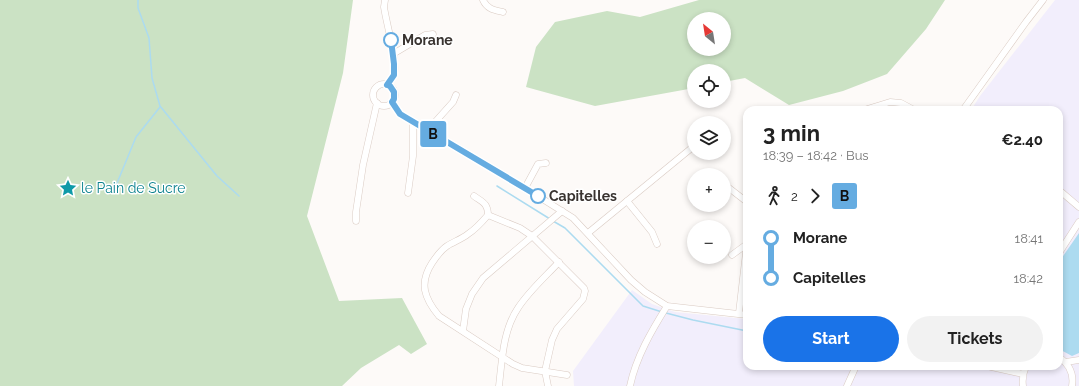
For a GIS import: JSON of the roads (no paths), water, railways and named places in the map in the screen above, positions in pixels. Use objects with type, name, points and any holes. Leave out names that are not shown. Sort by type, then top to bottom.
[{"type":"street","points":[[385,0],[384,7],[394,54],[394,75],[387,85]]},
{"type":"street","points":[[483,0],[486,6],[503,12]]},
{"type":"street","points":[[966,106],[1043,0]]},
{"type":"street","points":[[394,54],[425,35],[434,34]]},
{"type":"street","points":[[381,85],[390,86],[394,92],[394,99],[392,102],[386,106],[377,103],[374,97],[374,91],[376,88],[381,85]]},
{"type":"street","points":[[427,131],[453,102],[456,95]]},
{"type":"street","points":[[392,102],[400,114],[525,188],[572,218],[631,280],[666,308],[743,314]]},
{"type":"street","points":[[877,106],[890,102],[901,103],[906,106]]},
{"type":"street","points":[[356,221],[363,165],[377,103]]},
{"type":"street","points":[[408,193],[413,156],[413,122]]},
{"type":"street","points":[[588,234],[687,152]]},
{"type":"street","points":[[525,188],[538,164],[546,163]]},
{"type":"street","points":[[731,190],[743,199]]},
{"type":"street","points":[[1063,193],[1079,207]]},
{"type":"street","points":[[474,196],[486,204],[488,208],[488,215],[468,235],[445,247],[435,258],[427,271],[424,287],[430,305],[439,316],[513,364],[522,368],[567,375]]},
{"type":"street","points":[[627,200],[652,232],[657,244]]},
{"type":"street","points":[[463,331],[466,309],[472,294],[483,278],[562,211]]},
{"type":"street","points":[[488,215],[520,228],[532,236],[584,288],[585,295],[583,299],[557,329],[554,335],[545,371],[548,386]]},
{"type":"street","points":[[1063,247],[1079,222]]},
{"type":"street","points":[[732,255],[743,247]]},
{"type":"street","points":[[500,386],[506,339],[517,309],[525,298],[559,262]]},
{"type":"street","points":[[739,313],[743,290]]},
{"type":"street","points":[[630,386],[633,374],[646,344],[666,308]]},
{"type":"street","points":[[1063,360],[1066,362],[1072,376],[1072,386]]},
{"type":"street","points":[[1066,362],[1079,360]]},
{"type":"street","points":[[847,386],[854,370]]},
{"type":"street","points":[[1005,370],[1023,374]]},
{"type":"street","points":[[1023,386],[1022,381],[1024,370]]},
{"type":"street","points":[[1072,376],[1079,372]]},
{"type":"water","points":[[1079,233],[1079,353],[1072,356],[1063,351],[1063,256]]},
{"type":"waterway","points":[[138,0],[138,8],[149,38],[152,78],[160,106],[217,176],[239,196]]},
{"type":"waterway","points":[[115,188],[136,137],[160,107]]},
{"type":"waterway","points":[[497,186],[550,219]]},
{"type":"waterway","points":[[553,221],[565,228],[643,306],[662,312]]},
{"type":"waterway","points":[[666,313],[743,330]]},
{"type":"place","name":"Morane","points":[[391,40]]},
{"type":"place","name":"le Pain de Sucre","points":[[68,188]]},
{"type":"place","name":"Capitelles","points":[[538,196]]}]
